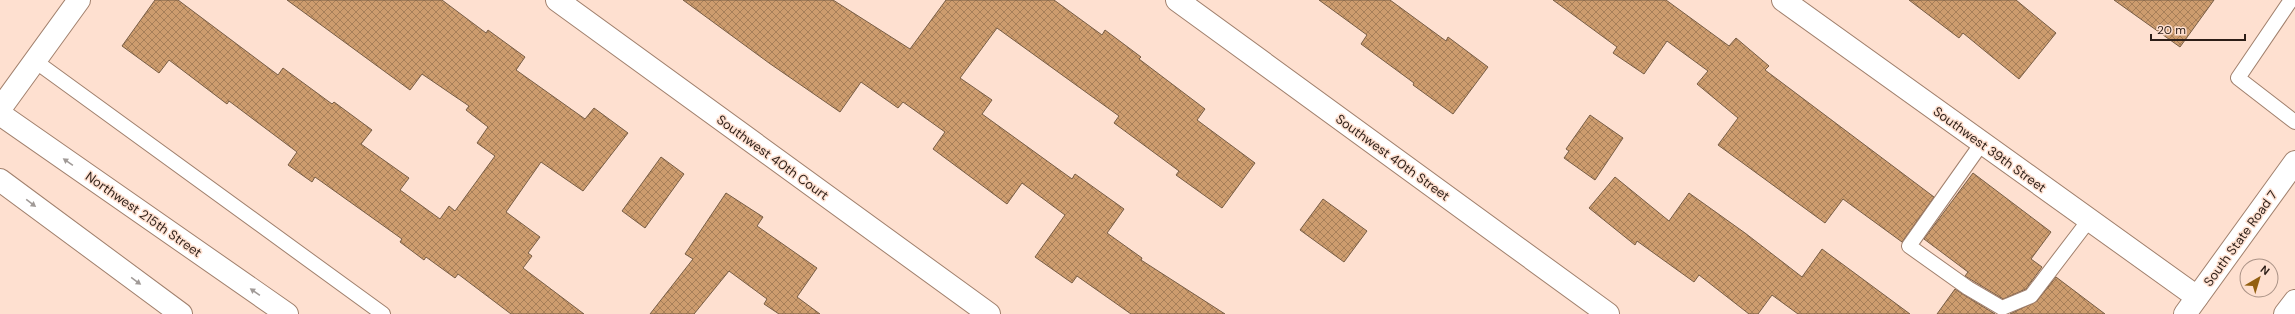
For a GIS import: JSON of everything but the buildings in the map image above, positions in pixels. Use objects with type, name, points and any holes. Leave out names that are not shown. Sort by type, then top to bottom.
[{"type":"street","points":[[0,109],[79,0]]},
{"type":"street","name":"Southwest 40th Court","points":[[557,0],[989,314]]},
{"type":"street","name":"Southwest 40th Street","points":[[1177,0],[1608,314]]},
{"type":"street","name":"Southwest 39th Street","points":[[1783,0],[2089,220],[2191,306]]},
{"type":"street","name":"Northwest 215th Street","points":[[0,114],[287,314]]},
{"type":"street","name":"South State Road 7","points":[[2191,306],[2295,162]]},
{"type":"street","points":[[0,180],[181,314]]},
{"type":"street","points":[[2285,314],[2295,301]]},
{"type":"lane","points":[[2291,0],[2238,78],[2295,122]]},
{"type":"lane","points":[[35,61],[383,314]]},
{"type":"lane","points":[[1982,143],[1910,246],[1968,288],[2002,308],[2031,296],[2089,220]]}]
